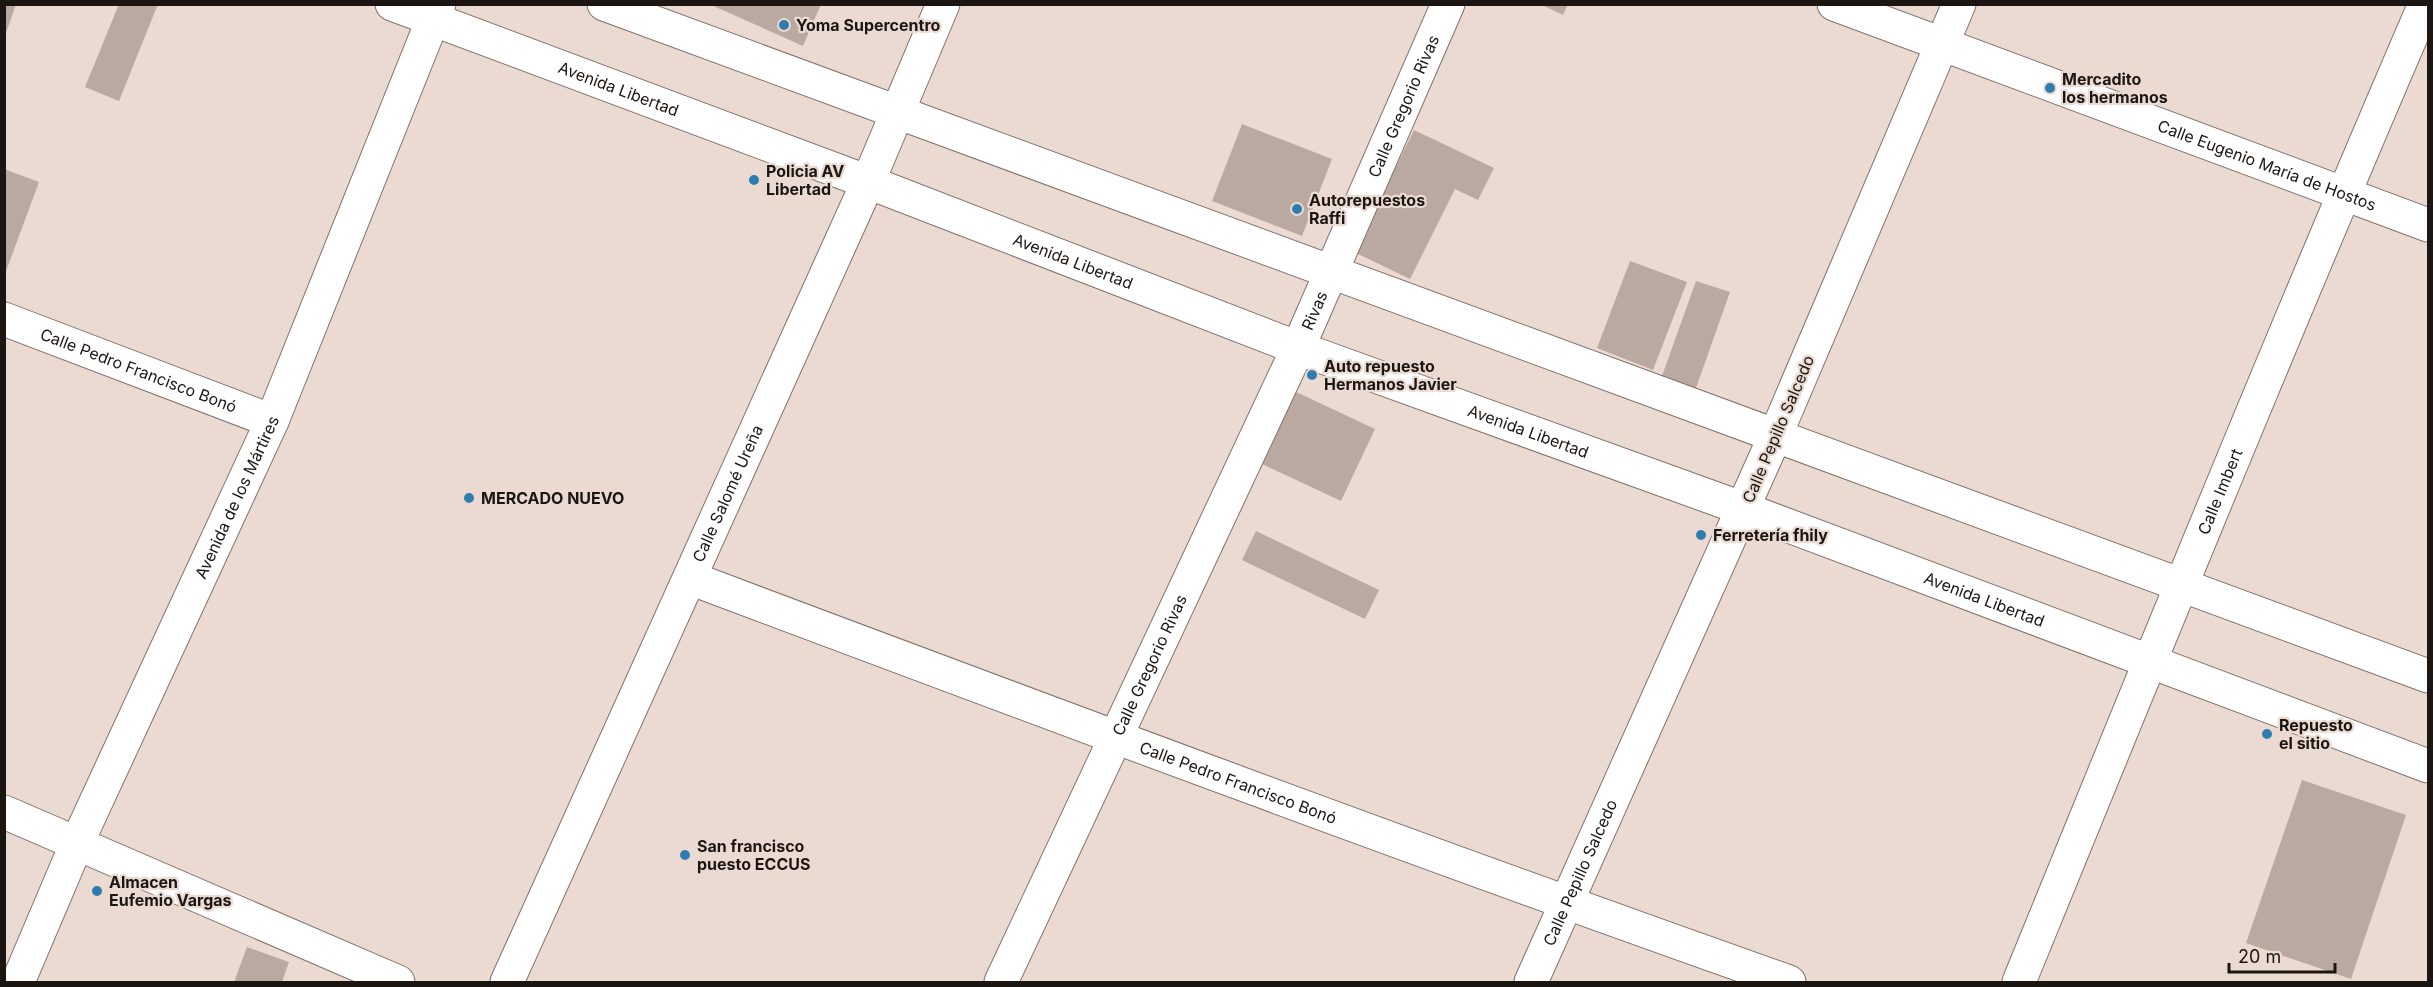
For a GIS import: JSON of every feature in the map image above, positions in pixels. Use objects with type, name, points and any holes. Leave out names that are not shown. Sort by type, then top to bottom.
[{"type":"street","name":"Avenida Libertad","points":[[392,4],[437,12],[1298,348],[1744,509],[2428,766]]},
{"type":"street","points":[[604,4],[2428,676]]},
{"type":"street","name":"Calle Salomé Ureña","points":[[507,982],[868,182],[943,4]]},
{"type":"street","name":"Calle Gregorio Rivas","points":[[1331,272],[1448,4]]},
{"type":"street","name":"Calle Eugenio María de Hostos","points":[[1834,4],[2428,225]]},
{"type":"street","name":"Calle Pepillo Salcedo","points":[[1532,982],[1744,509],[1959,4]]},
{"type":"street","name":"Calle Imbert","points":[[2019,982],[2180,586],[2343,194],[2425,4]]},
{"type":"street","name":"Avenida de los Mártires","points":[[18,982],[78,843],[272,421],[437,12]]},
{"type":"street","name":"Rivas","points":[[1298,348],[1331,272]]},
{"type":"street","name":"Calle Pedro Francisco Bonó","points":[[4,319],[272,421]]},
{"type":"street","name":"Calle Gregorio Rivas","points":[[1001,982],[1298,348]]},
{"type":"street","name":"Calle Pedro Francisco Bonó","points":[[690,578],[1566,904],[1789,982]]},
{"type":"street","points":[[4,812],[398,982]]},
{"type":"building","points":[[4,4],[16,4],[5,36],[4,36]]},
{"type":"building","points":[[119,4],[158,4],[119,101],[85,87]]},
{"type":"building","name":"Yoma Supercentro","points":[[709,4],[821,4],[803,46]]},
{"type":"building","points":[[1540,4],[1568,4],[1563,15]]},
{"type":"building","points":[[1242,124],[1332,159],[1302,236],[1212,201]]},
{"type":"building","points":[[1414,130],[1494,168],[1478,200],[1455,189],[1410,279],[1354,252]]},
{"type":"building","points":[[4,169],[39,182],[5,274],[4,274]]},
{"type":"building","points":[[1630,261],[1687,282],[1653,370],[1597,348]]},
{"type":"building","points":[[1696,281],[1730,292],[1696,388],[1662,376]]},
{"type":"building","points":[[1294,391],[1375,429],[1341,501],[1260,463]]},
{"type":"building","points":[[1256,531],[1379,590],[1365,619],[1242,560]]},
{"type":"building","points":[[2302,780],[2406,815],[2351,979],[2246,943]]},
{"type":"building","points":[[247,947],[289,962],[282,982],[234,982]]},
{"type":"place","name":"Yoma Supercentro","points":[[784,25]]},
{"type":"place","name":"Mercadito los hermanos","points":[[2050,88]]},
{"type":"place","name":"Policia AV Libertad","points":[[754,180]]},
{"type":"place","name":"Autorepuestos Raffi","points":[[1297,209]]},
{"type":"place","name":"Auto repuesto Hermanos Javier","points":[[1312,375]]},
{"type":"place","name":"MERCADO NUEVO","points":[[469,498]]},
{"type":"place","name":"Ferretería fhily","points":[[1701,535]]},
{"type":"place","name":"Repuesto el sitio","points":[[2267,734]]},
{"type":"place","name":"San francisco puesto ECCUS","points":[[685,855]]},
{"type":"place","name":"Almacen Eufemio Vargas","points":[[97,891]]}]
